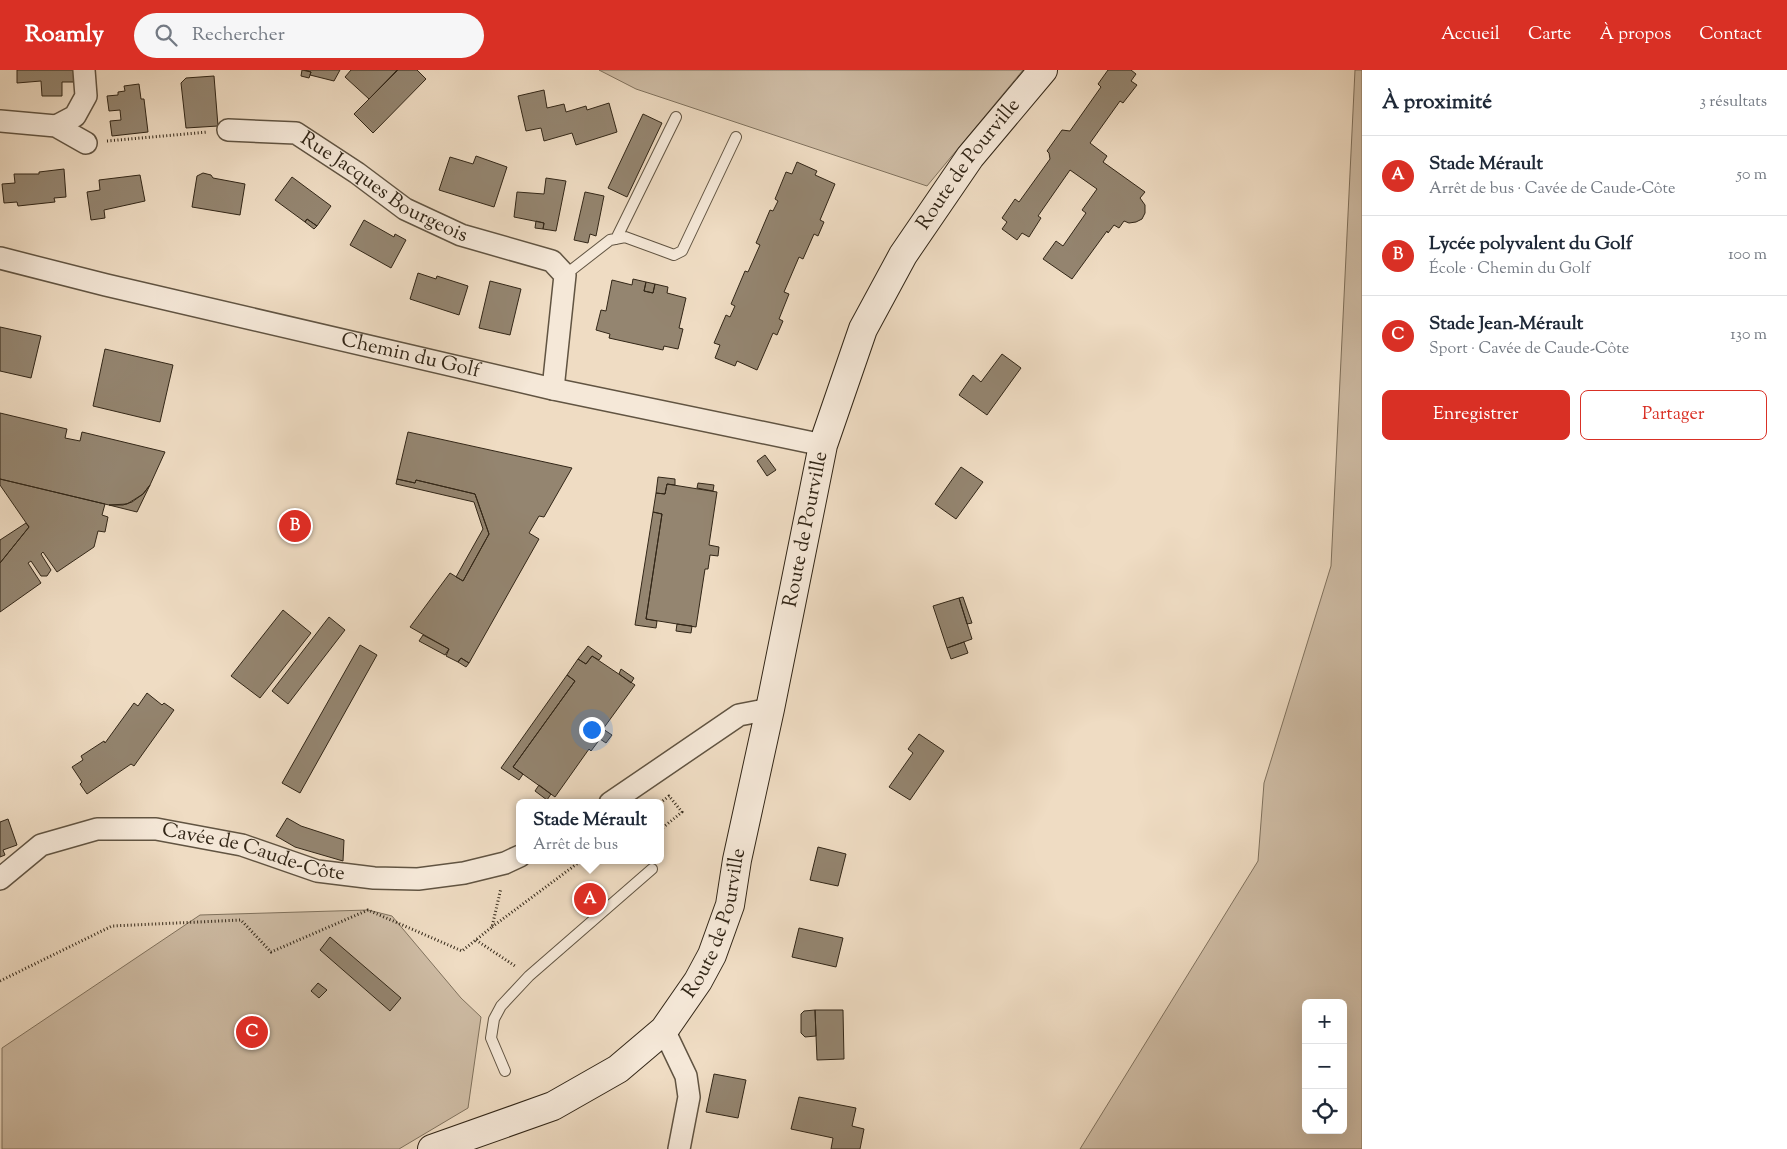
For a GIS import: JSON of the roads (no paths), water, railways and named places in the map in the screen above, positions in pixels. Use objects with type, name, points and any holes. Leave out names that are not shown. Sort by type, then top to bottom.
[{"type":"main road","name":"Route de Pourville","points":[[432,1149],[553,1106],[618,1069],[664,1030],[698,980],[712,955],[730,906],[737,860],[770,710],[823,445],[864,329],[903,256],[970,158],[1043,70]]},
{"type":"street","points":[[56,126],[74,116],[86,96],[84,70]]},
{"type":"street","points":[[0,121],[56,126],[86,142]]},
{"type":"street","name":"Rue Jacques Bourgeois","points":[[228,130],[296,133],[357,173],[405,209],[461,235],[552,261],[565,275]]},
{"type":"street","name":"Chemin du Golf","points":[[0,258],[106,286],[553,389],[823,445]]},
{"type":"street","points":[[553,389],[565,275]]},
{"type":"street","points":[[616,799],[740,715],[770,710]]},
{"type":"street","name":"Cavée de Caude-Côte","points":[[0,879],[41,845],[97,829],[156,829],[242,846],[317,871],[374,878],[418,879],[464,873],[512,860]]},
{"type":"street","points":[[664,1030],[686,1076],[689,1096],[679,1149]]},
{"type":"lane","points":[[616,239],[676,117]]},
{"type":"lane","points":[[565,275],[610,240],[625,237],[674,255],[682,251],[736,136]]},
{"type":"lane","points":[[505,1071],[491,1038],[494,1019],[501,1006],[529,976],[652,869]]},
{"type":"place","name":"Lycée polyvalent du Golf","points":[[295,526]]},
{"type":"place","name":"Stade Mérault","points":[[590,899]]},
{"type":"place","name":"Stade Jean-Mérault","points":[[252,1032]]}]
